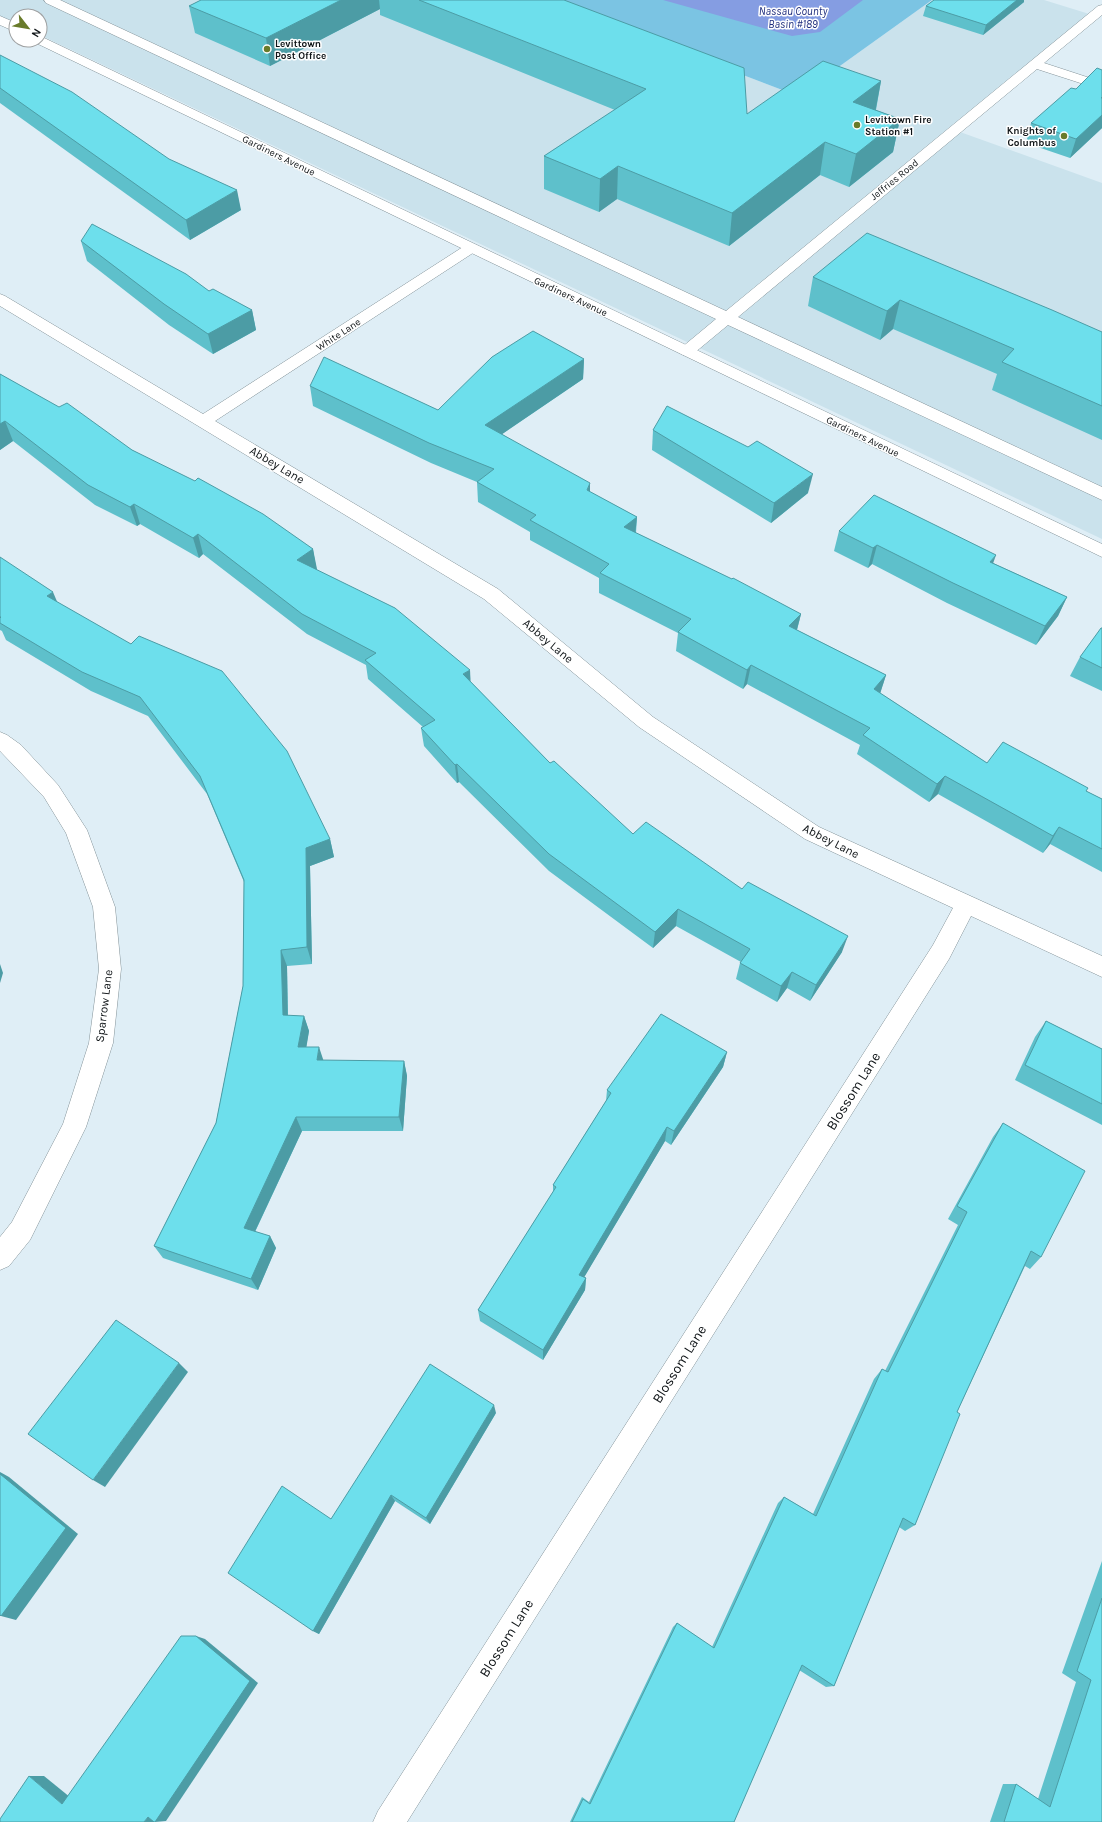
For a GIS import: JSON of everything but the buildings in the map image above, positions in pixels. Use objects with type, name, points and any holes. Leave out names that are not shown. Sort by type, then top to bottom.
[{"type":"street","points":[[50,0],[728,317],[1102,494]]},
{"type":"street","name":"Jeffries Road","points":[[687,351],[1102,8]]},
{"type":"street","name":"Gardiners Avenue","points":[[48,44],[1102,551]]},
{"type":"street","points":[[1034,64],[1102,86]]},
{"type":"street","name":"White Lane","points":[[204,421],[471,248]]},
{"type":"street","name":"Abbey Lane","points":[[0,299],[491,594],[646,722],[812,833],[1102,967]]},
{"type":"street","name":"Sparrow Lane","points":[[0,740],[14,750],[51,791],[76,830],[104,907],[110,969],[100,1043],[74,1126],[21,1231],[0,1257]]},
{"type":"street","name":"Blossom Lane","points":[[389,1822],[941,952],[966,904]]},
{"type":"shaded area","points":[[0,0],[546,0],[798,96],[932,0],[1044,0],[1099,17],[960,132],[1102,183],[1102,539],[48,39],[48,8],[8,8],[8,20],[0,16]]},
{"type":"shaded area","points":[[546,0],[932,0],[798,96]]},
{"type":"water","name":"Nassau County Basin #189","points":[[663,0],[863,0],[820,32],[792,36]]},
{"type":"place","name":"Levittown Post Office","points":[[267,49]]},
{"type":"place","name":"Levittown Fire Station #1","points":[[857,125]]},
{"type":"place","name":"Knights of Columbus","points":[[1064,136]]}]
